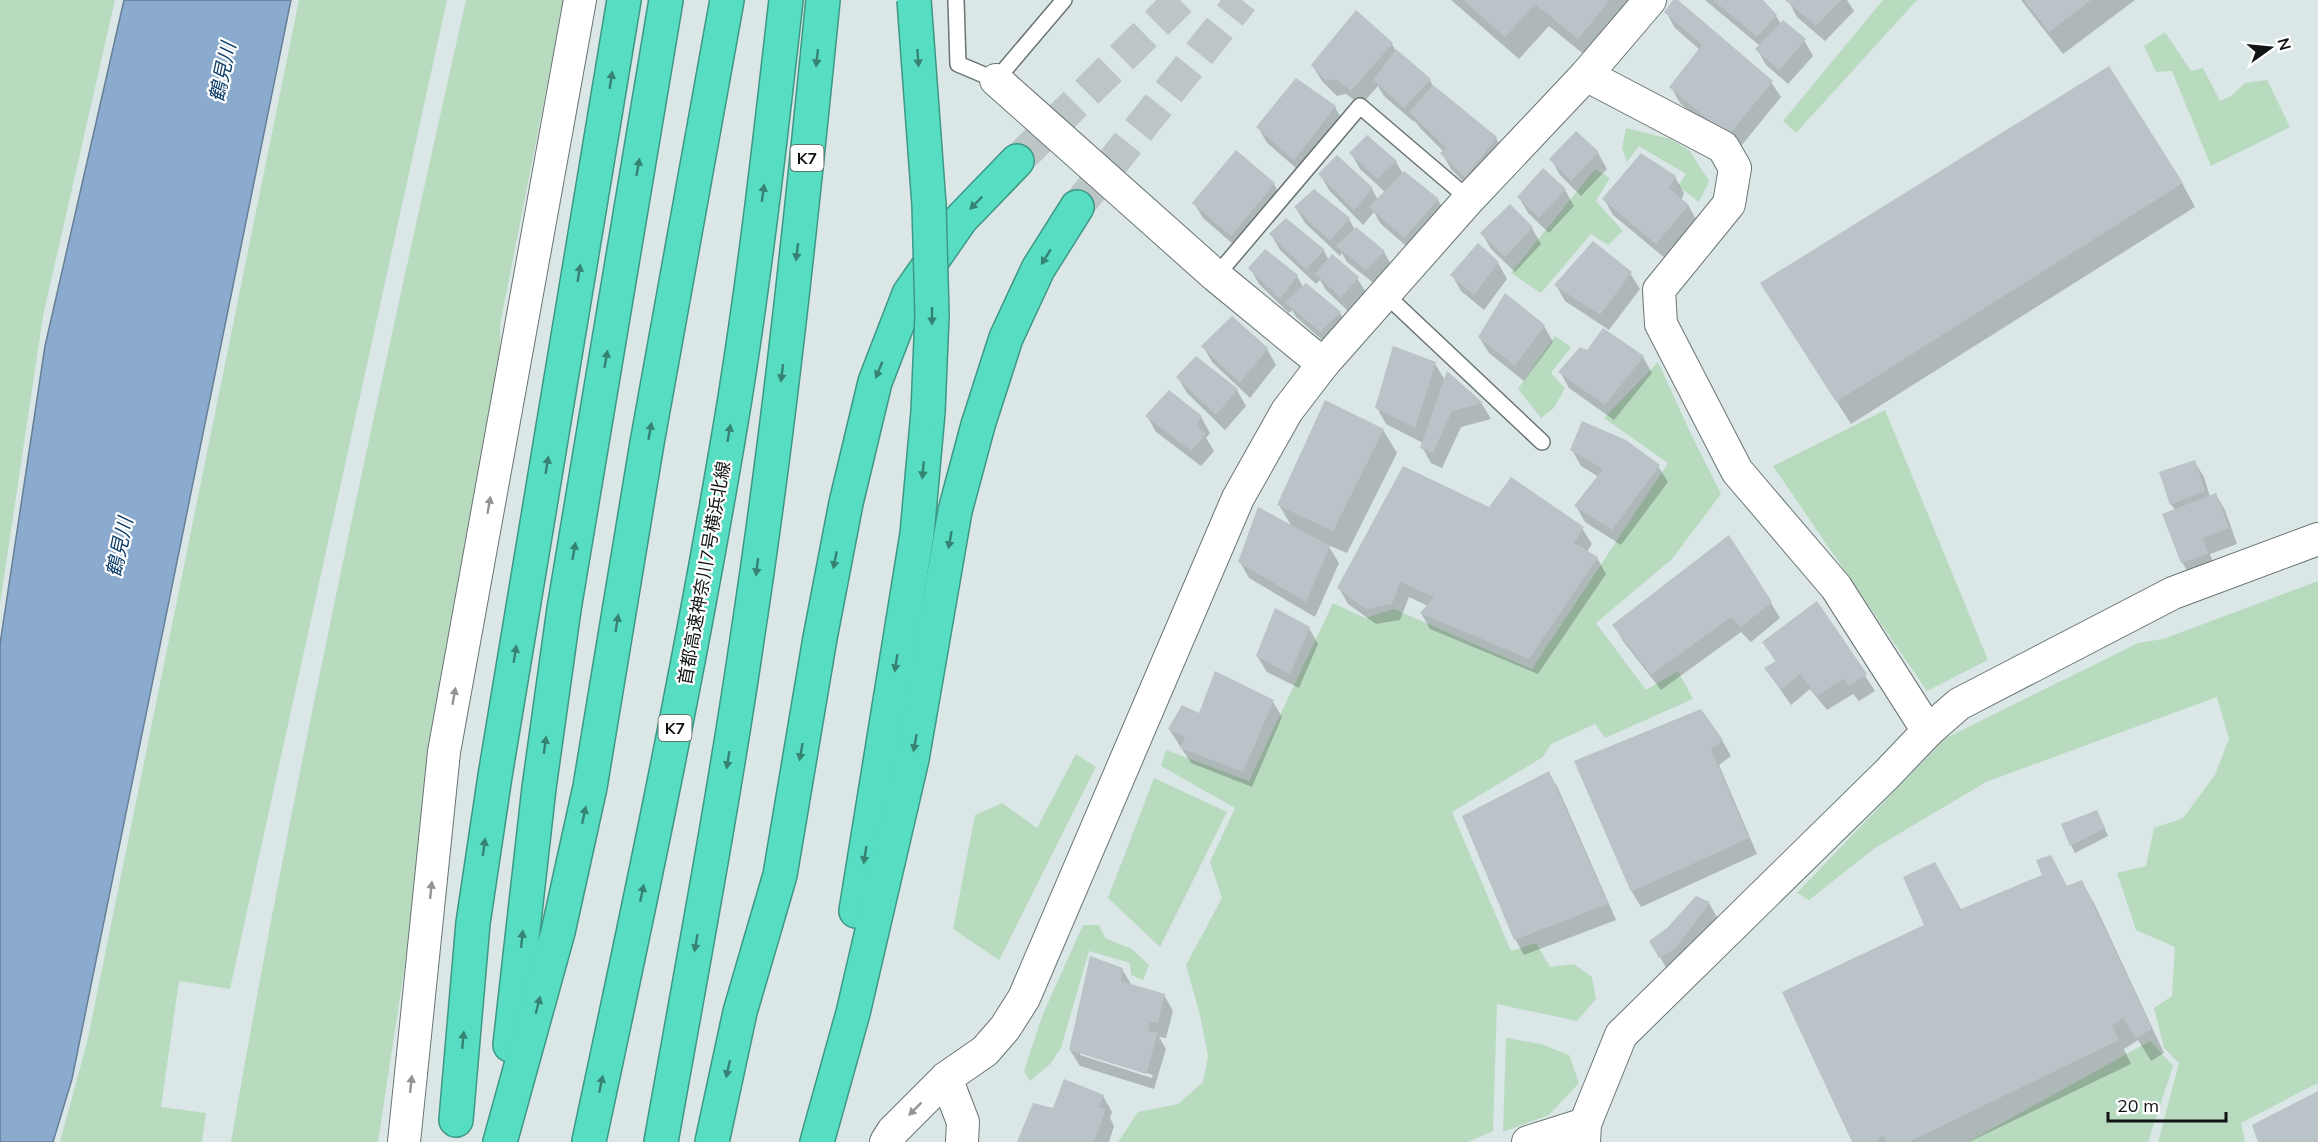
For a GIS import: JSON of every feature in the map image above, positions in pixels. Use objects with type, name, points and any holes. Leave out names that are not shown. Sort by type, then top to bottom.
[{"type":"highway","points":[[456,1120],[473,923],[495,776],[624,0]]},
{"type":"highway","points":[[493,1142],[511,1038],[539,788],[564,609],[666,0]]},
{"type":"highway","points":[[500,1142],[558,932],[590,787],[647,442],[727,0]]},
{"type":"highway","name":"首都高速神奈川7号横浜北線","points":[[589,1141],[649,860],[695,625],[731,419],[768,153],[786,0]]},
{"type":"highway","name":"K7","points":[[661,1142],[748,633],[789,315],[823,0]]},
{"type":"highway","points":[[816,1142],[846,978],[917,534],[928,412],[932,315],[929,216],[914,0]]},
{"type":"highway","points":[[711,1142],[740,1012],[780,875],[846,503],[875,382],[909,294],[961,219],[1017,161]]},
{"type":"highway","points":[[816,1142],[853,1013],[912,759],[955,511],[975,436],[1006,338],[1038,269],[1077,207]]},
{"type":"street","points":[[404,1142],[444,752],[580,0]]},
{"type":"street","points":[[886,1142],[893,1131],[946,1078],[985,1051],[1005,1028],[1024,998],[1238,498],[1287,411],[1323,364],[1469,199],[1586,75],[1650,0]]},
{"type":"street","points":[[1586,75],[1723,147],[1735,168],[1729,204],[1659,290],[1660,324],[1737,471],[1836,587],[1928,731]]},
{"type":"street","points":[[996,80],[1216,276],[1323,364]]},
{"type":"street","points":[[1528,1142],[1585,1133],[1621,1035],[1928,731],[1959,704],[2173,593],[2318,539]]},
{"type":"street","points":[[946,1078],[963,1122],[962,1142]]},
{"type":"lane","points":[[956,0],[958,64],[996,80],[1064,0]]},
{"type":"lane","points":[[1216,276],[1360,106],[1469,199]]},
{"type":"lane","points":[[1385,294],[1542,442]]},
{"type":"green space","points":[[0,0],[115,0],[43,316],[0,604]]},
{"type":"green space","points":[[299,0],[447,0],[230,989],[179,981],[161,1107],[206,1113],[202,1142],[60,1142],[88,1038]]},
{"type":"green space","points":[[466,0],[564,0],[500,325],[501,377],[442,721],[378,1142],[231,1142],[284,855],[341,570]]},
{"type":"green space","points":[[1883,0],[1917,0],[1796,133],[1783,121]]},
{"type":"green space","points":[[2165,32],[2191,71],[2203,68],[2220,101],[2231,96],[2245,83],[2267,80],[2290,127],[2211,166],[2172,71],[2156,72],[2144,46]]},
{"type":"green space","points":[[1626,128],[1670,139],[1689,150],[1709,181],[1699,202],[1678,186],[1686,174],[1639,146],[1627,162],[1622,148]]},
{"type":"green space","points":[[1595,169],[1610,178],[1596,201],[1623,231],[1608,245],[1591,234],[1541,293],[1511,273]]},
{"type":"green space","points":[[1555,336],[1571,347],[1551,373],[1565,388],[1554,408],[1541,418],[1518,389]]},
{"type":"green space","points":[[1658,362],[1721,494],[1672,559],[1596,623],[1646,690],[1678,671],[1693,699],[1605,738],[1595,724],[1551,744],[1543,757],[1452,812],[1511,951],[1536,943],[1550,967],[1574,964],[1592,977],[1596,999],[1577,1021],[1497,1004],[1493,1131],[1468,1142],[1118,1142],[1138,1112],[1178,1104],[1203,1082],[1208,1056],[1200,1015],[1186,965],[1222,898],[1210,862],[1235,808],[1161,766],[1166,750],[1249,781],[1333,603],[1365,618],[1394,609],[1532,669],[1668,463],[1604,418]]},
{"type":"green space","points":[[1885,410],[1988,660],[1927,691],[1773,466]]},
{"type":"green space","points":[[2318,581],[2318,1083],[2241,1123],[2245,1142],[2158,1142],[2179,1063],[2164,1048],[2154,1008],[2172,996],[2175,947],[2136,930],[2117,873],[2146,866],[2154,828],[2183,818],[2215,775],[2229,739],[2217,697],[1986,782],[1875,848],[1809,900],[1797,893],[1944,739],[2138,643],[2163,639]]},
{"type":"green space","points":[[1076,754],[1096,767],[999,960],[953,929],[975,815],[1002,803],[1037,828]]},
{"type":"green space","points":[[1154,778],[1227,812],[1160,947],[1108,898]]},
{"type":"green space","points":[[1083,925],[1099,925],[1105,938],[1132,949],[1149,965],[1143,980],[1131,975],[1130,963],[1089,951],[1061,1048],[1050,1064],[1030,1081],[1024,1071],[1043,1014]]},
{"type":"green space","points":[[1506,1038],[1541,1044],[1569,1055],[1579,1083],[1549,1115],[1503,1132]]},
{"type":"green space","points":[[2150,1041],[2173,1066],[2148,1142],[1968,1142]]},
{"type":"water","name":"鶴見川","points":[[124,0],[291,0],[72,1079],[53,1142],[0,1142],[0,644],[45,346]]},
{"type":"building","points":[[1463,0],[1610,0],[1578,39],[1535,4],[1505,37]]},
{"type":"building","points":[[1673,0],[1678,0],[1773,81],[1728,136],[1669,87],[1702,45],[1664,12]]},
{"type":"building","points":[[1713,0],[1763,0],[1777,15],[1757,37]]},
{"type":"building","points":[[1785,0],[1841,0],[1816,26]]},
{"type":"building","points":[[2024,0],[2091,0],[2049,32]]},
{"type":"building","points":[[1356,10],[1393,43],[1351,91],[1336,79],[1326,81],[1311,65]]},
{"type":"building","points":[[1783,20],[1806,39],[1779,70],[1755,49]]},
{"type":"building","points":[[1396,49],[1431,79],[1404,108],[1373,80]]},
{"type":"building","points":[[2109,66],[2183,183],[1836,402],[1760,283]]},
{"type":"building","points":[[1296,78],[1336,106],[1294,160],[1256,127]]},
{"type":"building","points":[[1433,85],[1497,137],[1465,178],[1440,153],[1446,148],[1409,112]]},
{"type":"building","points":[[1576,131],[1599,152],[1571,181],[1549,159]]},
{"type":"building","points":[[1367,135],[1397,161],[1377,179],[1349,153]]},
{"type":"building","points":[[1236,150],[1275,183],[1231,236],[1192,203]]},
{"type":"building","points":[[1641,153],[1676,176],[1669,188],[1689,205],[1656,244],[1602,199]]},
{"type":"building","points":[[1337,155],[1373,188],[1354,210],[1318,174]]},
{"type":"building","points":[[1543,168],[1566,189],[1539,218],[1517,197]]},
{"type":"building","points":[[1404,171],[1439,199],[1404,238],[1369,207]]},
{"type":"building","points":[[1314,189],[1350,218],[1330,241],[1294,207]]},
{"type":"building","points":[[1510,204],[1533,227],[1505,257],[1480,233]]},
{"type":"building","points":[[1286,218],[1325,250],[1306,269],[1269,234]]},
{"type":"building","points":[[1356,227],[1385,251],[1366,270],[1336,246]]},
{"type":"building","points":[[1593,241],[1632,272],[1600,315],[1554,285]]},
{"type":"building","points":[[1478,243],[1499,262],[1474,295],[1450,275]]},
{"type":"building","points":[[1265,249],[1298,275],[1280,299],[1248,268]]},
{"type":"building","points":[[1332,254],[1359,277],[1341,298],[1315,274]]},
{"type":"building","points":[[1306,283],[1341,312],[1320,332],[1285,302]]},
{"type":"building","points":[[1505,293],[1545,325],[1515,366],[1478,337]]},
{"type":"building","points":[[1232,316],[1268,348],[1240,383],[1201,346]]},
{"type":"building","points":[[1603,328],[1644,356],[1605,405],[1558,372],[1580,347],[1587,350]]},
{"type":"building","points":[[1393,346],[1436,362],[1415,428],[1375,408]]},
{"type":"building","points":[[1196,356],[1238,389],[1216,415],[1176,377]]},
{"type":"building","points":[[1447,371],[1483,403],[1452,411],[1433,453],[1420,448]]},
{"type":"building","points":[[1169,390],[1202,416],[1196,425],[1206,434],[1191,451],[1145,416]]},
{"type":"building","points":[[1325,400],[1384,429],[1333,531],[1277,505]]},
{"type":"building","points":[[1582,421],[1626,440],[1660,465],[1612,530],[1574,506],[1603,469],[1570,450]]},
{"type":"building","points":[[2195,460],[2205,491],[2170,505],[2159,472]]},
{"type":"building","points":[[1403,466],[1489,507],[1511,477],[1584,527],[1574,543],[1598,557],[1529,659],[1420,613],[1434,597],[1400,582],[1392,604],[1366,609],[1337,588]]},
{"type":"building","points":[[2216,493],[2229,528],[2203,538],[2208,554],[2181,563],[2162,514]]},
{"type":"building","points":[[1258,507],[1330,546],[1306,602],[1238,562]]},
{"type":"building","points":[[1729,535],[1772,602],[1741,627],[1731,617],[1651,675],[1612,625]]},
{"type":"building","points":[[1817,601],[1867,674],[1849,686],[1843,679],[1817,696],[1800,674],[1781,690],[1764,668],[1776,661],[1762,642]]},
{"type":"building","points":[[1275,608],[1310,627],[1290,674],[1256,656]]},
{"type":"building","points":[[1215,671],[1274,700],[1243,772],[1180,748],[1185,737],[1168,729],[1182,705],[1199,713]]},
{"type":"building","points":[[1701,709],[1723,740],[1711,749],[1749,838],[1631,892],[1574,761]]},
{"type":"building","points":[[1549,771],[1608,904],[1514,940],[1462,816]]},
{"type":"building","points":[[2097,810],[2105,828],[2070,846],[2061,824]]},
{"type":"building","points":[[2051,855],[2067,886],[2082,880],[2152,1029],[2136,1039],[2123,1018],[2112,1026],[2119,1040],[1909,1142],[1887,1142],[1883,1135],[1876,1142],[1852,1142],[1782,992],[1924,925],[1903,877],[1935,862],[1961,909],[2042,875],[2036,860]]},
{"type":"building","points":[[1696,896],[1710,902],[1675,949],[1659,958],[1649,941],[1667,928]]},
{"type":"building","points":[[1090,956],[1123,968],[1121,981],[1165,994],[1158,1022],[1150,1022],[1148,1032],[1158,1032],[1146,1074],[1069,1050]]},
{"type":"building","points":[[1064,1079],[1104,1095],[1099,1107],[1106,1109],[1094,1142],[1017,1142],[1033,1103],[1053,1108]]},
{"type":"building","points":[[2318,1091],[2318,1142],[2258,1142],[2252,1125]]},
{"type":"tunnel","points":[[1017,161],[1180,0]]},
{"type":"tunnel","points":[[1077,207],[1242,0]]}]
